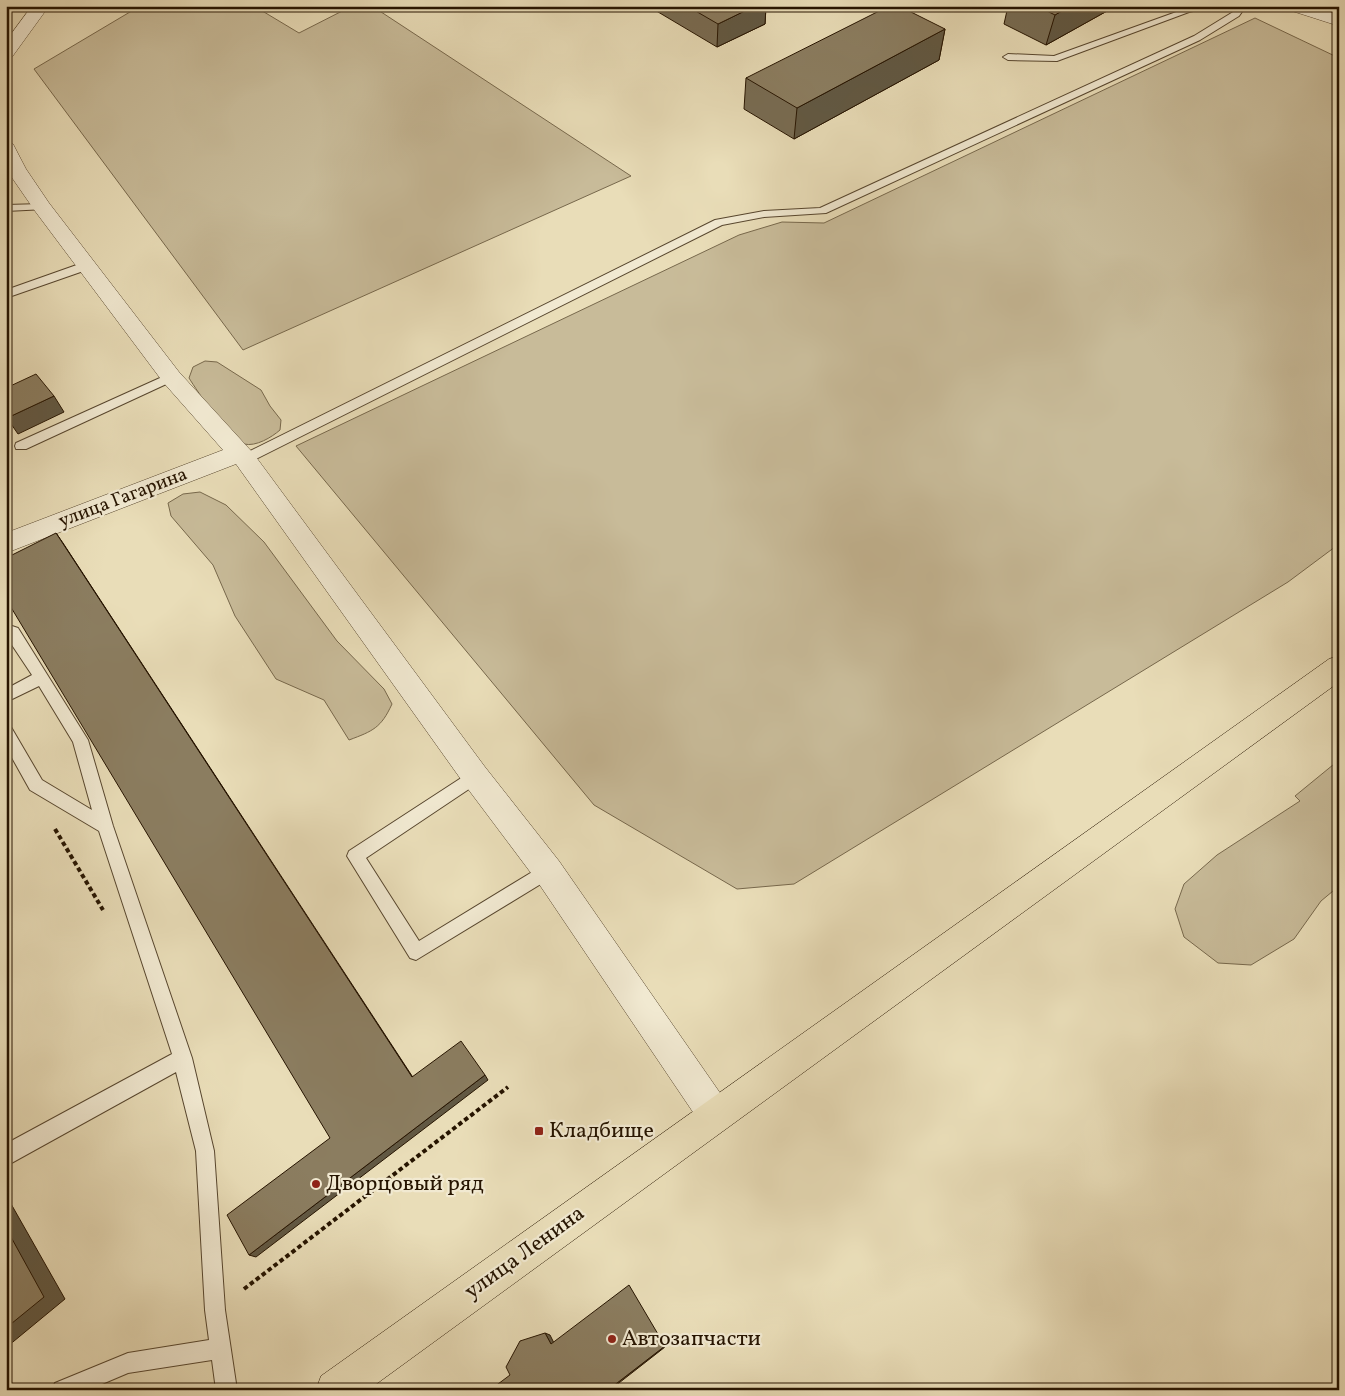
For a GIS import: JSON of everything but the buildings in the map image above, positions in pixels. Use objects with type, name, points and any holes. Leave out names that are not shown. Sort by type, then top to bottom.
[{"type":"main road","name":"улица Ленина","points":[[335,1390],[1339,667]]},
{"type":"street","points":[[6,53],[41,6]]},
{"type":"street","points":[[1295,6],[1339,21]]},
{"type":"street","points":[[6,148],[16,169],[42,207],[88,265],[171,377],[242,456],[474,776],[548,871],[715,1115]]},
{"type":"street","name":"улица Гагарина","points":[[6,543],[242,456]]},
{"type":"lane","points":[[1008,57],[1035,59],[1062,56],[1187,10],[1211,6],[1207,32]]},
{"type":"lane","points":[[242,456],[719,222],[764,214],[822,211],[1207,32],[1236,14],[1242,6]]},
{"type":"lane","points":[[6,208],[42,207]]},
{"type":"lane","points":[[6,294],[88,265]]},
{"type":"lane","points":[[21,446],[171,377]]},
{"type":"lane","points":[[6,630],[13,632],[80,740],[105,826],[183,1058],[205,1151],[216,1310],[227,1390]]},
{"type":"lane","points":[[6,696],[42,677]]},
{"type":"lane","points":[[6,732],[36,785],[105,826]]},
{"type":"lane","points":[[474,776],[355,856],[416,952],[548,871]]},
{"type":"lane","points":[[6,1157],[20,1147],[183,1058]]},
{"type":"lane","points":[[62,1390],[128,1363],[222,1348]]},
{"type":"path","points":[[50,820],[105,914]]},
{"type":"path","points":[[216,1310],[508,1087]]},
{"type":"shaded area","points":[[140,6],[254,6],[299,33],[352,6],[372,6],[631,176],[243,350],[34,69]]},
{"type":"shaded area","points":[[1255,18],[1339,58],[1339,544],[1288,582],[794,884],[737,889],[594,805],[296,446],[739,235],[782,222],[824,223]]},
{"type":"shaded area","points":[[205,361],[217,362],[261,390],[281,420],[280,430],[264,441],[254,444],[249,445],[238,441],[215,415],[189,378],[193,367]]},
{"type":"shaded area","points":[[200,492],[226,505],[264,542],[337,641],[384,689],[392,704],[380,724],[375,728],[349,740],[324,700],[276,679],[235,616],[213,565],[171,516],[168,503],[183,494]]},
{"type":"shaded area","points":[[1339,760],[1339,886],[1321,901],[1294,939],[1251,965],[1218,963],[1184,937],[1175,909],[1184,884],[1217,855],[1300,801],[1295,796]]},
{"type":"place","name":"Кладбище","points":[[539,1131]]},
{"type":"place","name":"Дворцовый ряд","points":[[316,1184]]},
{"type":"place","name":"Автозапчасти","points":[[612,1339]]}]
